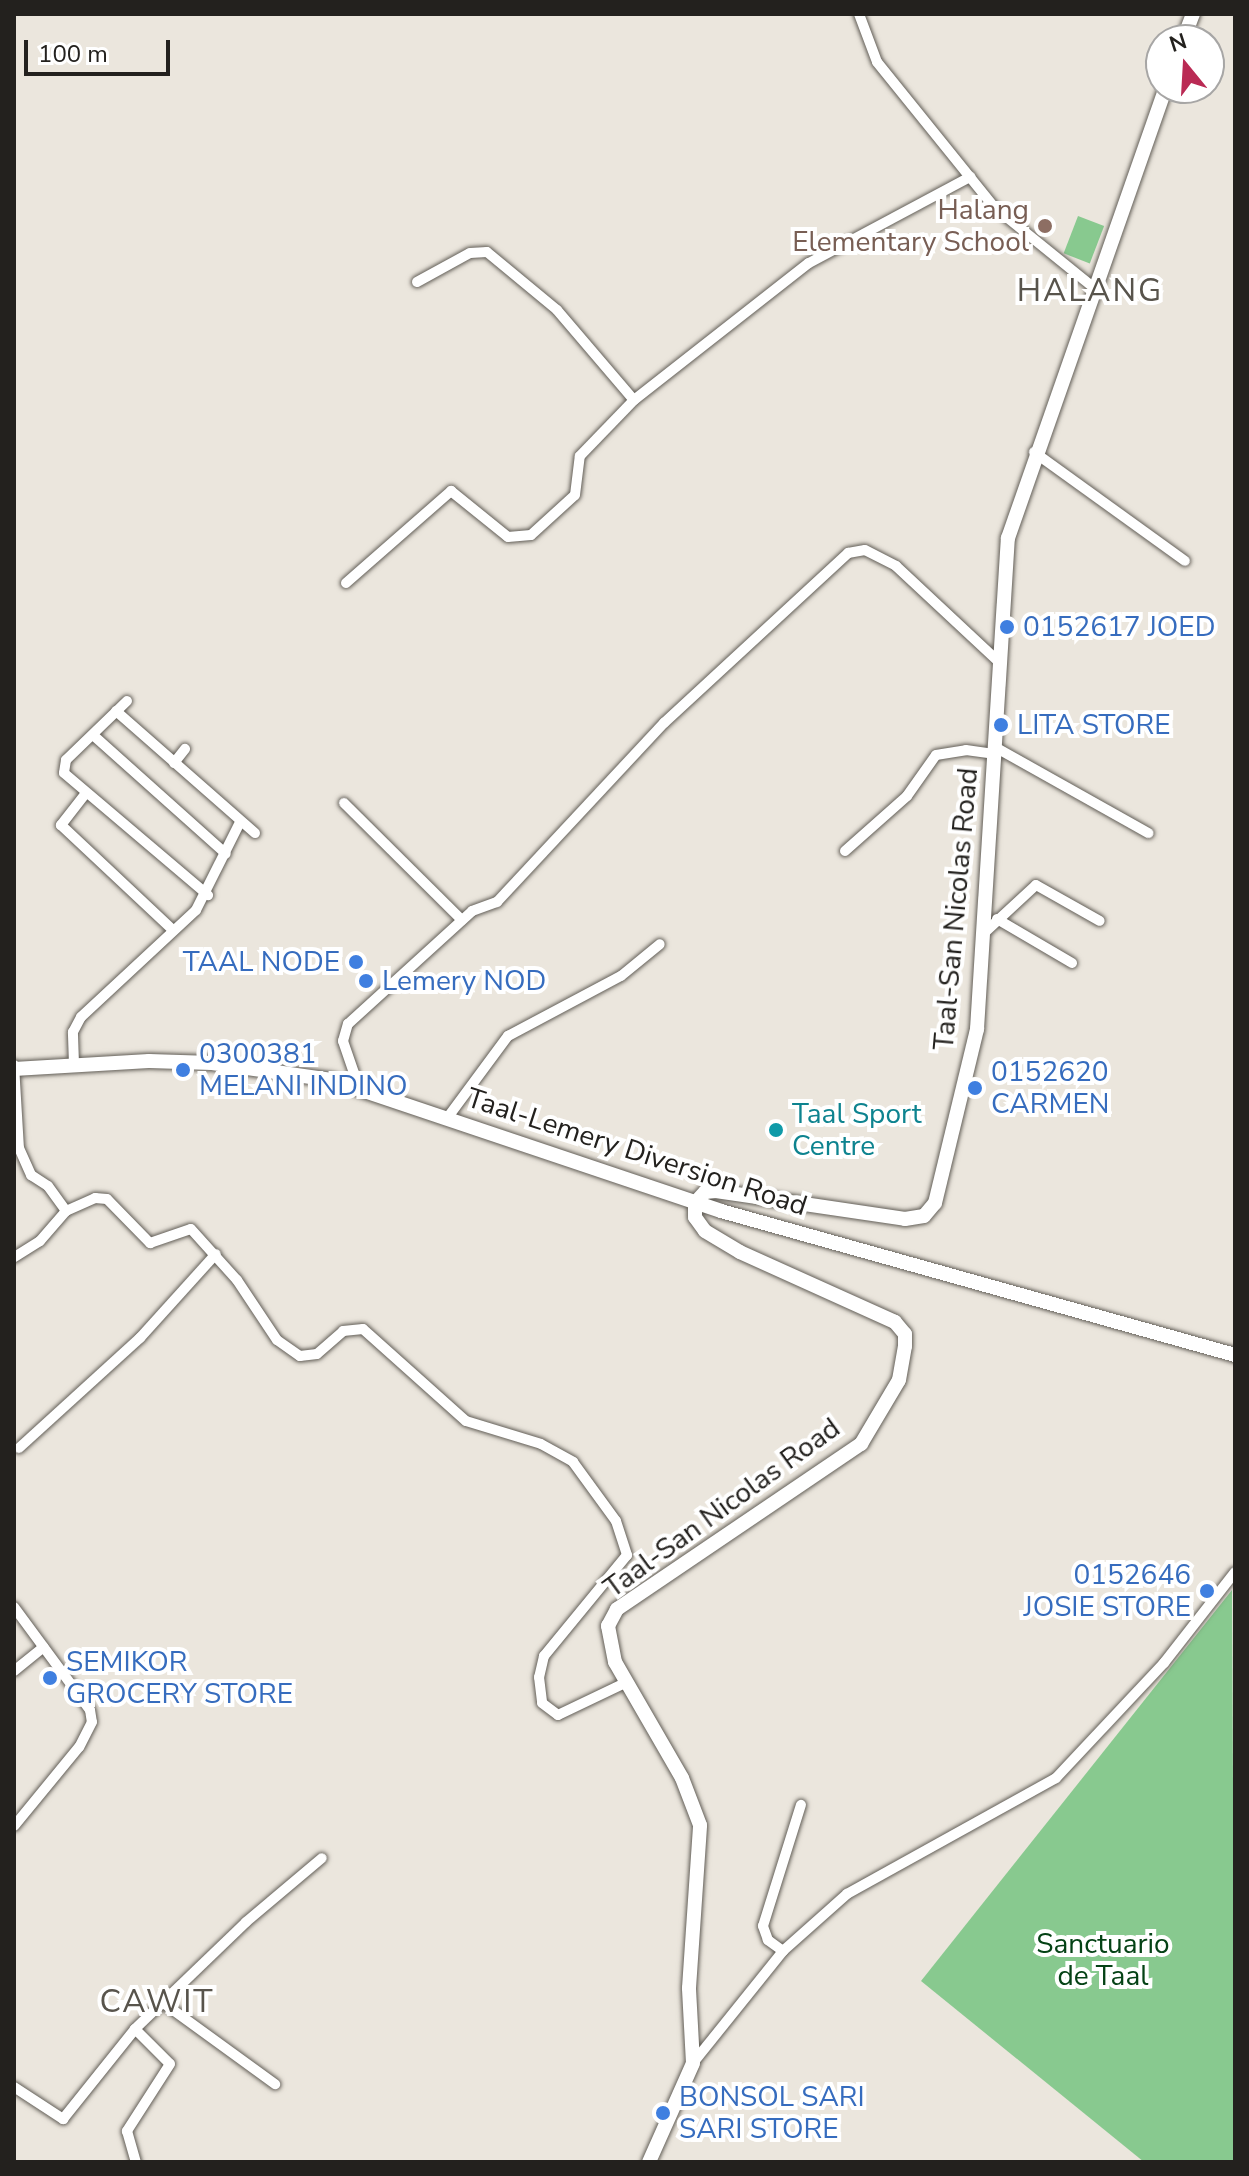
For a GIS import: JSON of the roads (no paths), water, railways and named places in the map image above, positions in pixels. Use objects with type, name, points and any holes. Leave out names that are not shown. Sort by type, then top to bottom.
[{"type":"main road","name":"Taal-San Nicolas Road","points":[[649,2162],[693,2063],[689,1988],[700,1825],[682,1778],[615,1662],[608,1626],[617,1609],[861,1444],[899,1380],[905,1346],[905,1334],[895,1322],[769,1266],[705,1231],[695,1217],[695,1203],[705,1192],[716,1191],[905,1219],[930,1211],[977,1029],[1008,538],[1034,452],[1160,104]]},
{"type":"main road","name":"Taal-Lemery Diversion Road","points":[[15,1068],[74,1064],[247,1066],[352,1086],[695,1203],[1235,1355]]},
{"type":"street","points":[[859,14],[877,62],[993,206],[1093,287]]},
{"type":"street","points":[[346,583],[451,491],[508,537],[531,535],[575,495],[580,456],[634,400],[809,263],[970,177]]},
{"type":"street","points":[[417,282],[470,253],[487,252],[557,310],[634,400]]},
{"type":"street","points":[[1034,452],[1185,561]]},
{"type":"street","points":[[352,1086],[354,1073],[343,1041],[348,1024],[462,920],[497,902],[664,723],[848,553],[865,550],[896,566],[1000,663]]},
{"type":"street","points":[[127,701],[66,760],[63,769],[86,793],[208,895]]},
{"type":"street","points":[[116,711],[255,833]]},
{"type":"street","points":[[93,735],[226,854]]},
{"type":"street","points":[[174,763],[185,749]]},
{"type":"street","points":[[845,851],[907,796],[936,755],[966,750],[994,751],[1148,833]]},
{"type":"street","points":[[86,793],[61,825],[173,930]]},
{"type":"street","points":[[344,803],[462,920]]},
{"type":"street","points":[[74,1064],[73,1032],[81,1017],[208,895],[240,822]]},
{"type":"street","points":[[982,935],[1036,885],[1100,921]]},
{"type":"street","points":[[997,919],[1072,963]]},
{"type":"street","points":[[448,1117],[508,1036],[621,976],[660,944]]},
{"type":"street","points":[[15,1068],[19,1148],[31,1175],[48,1186],[66,1211]]},
{"type":"street","points":[[14,1257],[40,1241],[66,1211],[95,1198],[107,1199],[150,1243],[191,1229],[216,1254],[277,1340],[300,1356],[317,1354],[343,1331],[363,1329],[466,1421],[541,1444],[573,1462],[616,1521],[627,1555],[544,1656],[539,1677],[542,1703],[558,1715],[573,1712],[627,1682]]},
{"type":"street","points":[[19,1448],[140,1338],[216,1254]]},
{"type":"street","points":[[693,2063],[783,1951],[847,1894],[1056,1778],[1164,1663],[1235,1572]]},
{"type":"street","points":[[14,1607],[90,1710],[92,1722],[79,1747],[14,1826]]},
{"type":"street","points":[[14,1671],[44,1647]]},
{"type":"street","points":[[783,1951],[768,1940],[763,1926],[801,1805]]},
{"type":"street","points":[[14,2087],[63,2119],[135,2029],[322,1858]]},
{"type":"street","points":[[162,2002],[275,2084]]},
{"type":"street","points":[[135,2029],[170,2064],[127,2131],[136,2162]]},
{"type":"place","name":"Halang Elementary School","points":[[1045,226]]},
{"type":"place","name":"0152617 JOED","points":[[1007,627]]},
{"type":"place","name":"LITA STORE","points":[[1001,725]]},
{"type":"place","name":"TAAL NODE","points":[[356,962]]},
{"type":"place","name":"Lemery NOD","points":[[366,981]]},
{"type":"place","name":"0300381 MELANI INDINO","points":[[183,1070]]},
{"type":"place","name":"0152620 CARMEN","points":[[975,1088]]},
{"type":"place","name":"Taal Sport Centre","points":[[776,1130]]},
{"type":"place","name":"0152646 JOSIE STORE","points":[[1207,1591]]},
{"type":"place","name":"SEMIKOR GROCERY STORE","points":[[50,1678]]},
{"type":"place","name":"BONSOL SARI SARI STORE","points":[[663,2113]]},
{"type":"district","name":"HALANG","points":[[1090,291]]},
{"type":"district","name":"CAWIT","points":[[157,2002]]},
{"type":"park label","name":"Sanctuario de Taal","points":[[1103,1960]]}]
